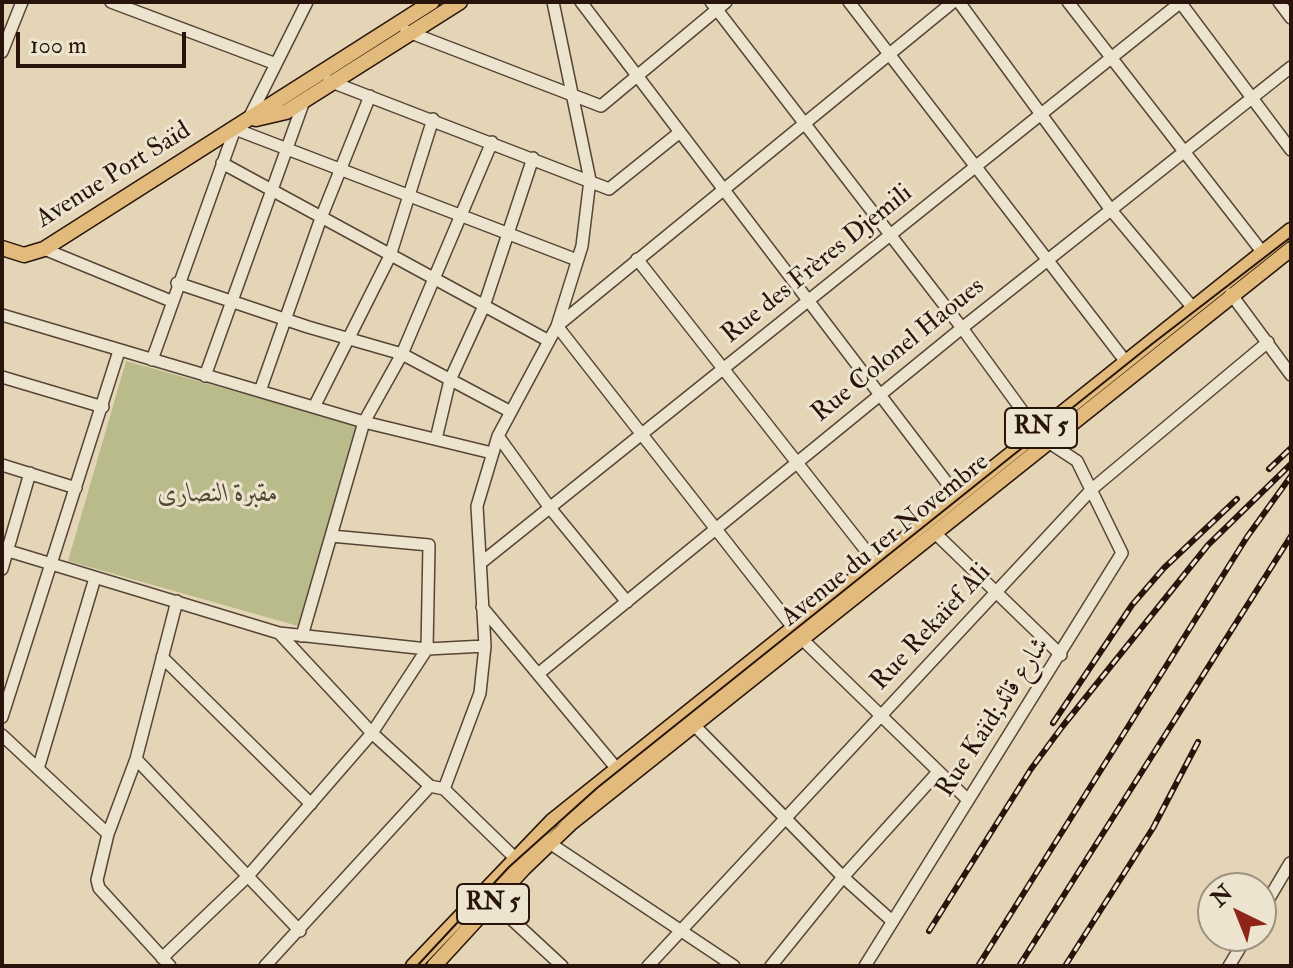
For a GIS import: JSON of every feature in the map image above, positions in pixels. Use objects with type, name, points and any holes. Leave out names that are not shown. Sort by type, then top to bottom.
[{"type":"main road","name":"Avenue Port Saïd","points":[[2,248],[24,255],[44,249],[432,2]]},
{"type":"main road","name":"Avenue Port Saïd","points":[[241,125],[286,112],[460,2]]},
{"type":"main road","name":"Avenue du 1er Novembre","points":[[550,841],[694,725],[875,562],[1291,230]]},
{"type":"main road","name":"Avenue du 1er Novembre","points":[[798,633],[935,533],[1291,249]]},
{"type":"main road","name":"RN 5","points":[[413,966],[535,837],[617,769],[798,633]]},
{"type":"main road","name":"RN 5","points":[[434,966],[550,841]]},
{"type":"street","points":[[3,46],[22,2]]},
{"type":"street","points":[[152,360],[222,163],[307,2]]},
{"type":"street","points":[[444,789],[480,693],[485,646],[477,506],[498,436],[557,326],[577,260],[590,180],[569,94],[553,2]]},
{"type":"street","points":[[581,2],[957,496]]},
{"type":"street","points":[[849,2],[1126,362]]},
{"type":"street","points":[[557,326],[801,122],[956,2],[1111,210],[1193,308]]},
{"type":"street","points":[[1068,2],[1263,253]]},
{"type":"street","points":[[1181,2],[1291,150]]},
{"type":"street","name":"Rue des Frères Djemili","points":[[482,562],[1181,2]]},
{"type":"street","points":[[1279,2],[1291,18]]},
{"type":"street","points":[[115,3],[276,64]]},
{"type":"street","points":[[394,26],[601,106],[718,5],[801,122],[891,235],[1037,431]]},
{"type":"street","name":"Rue Colonel Haoues","points":[[538,674],[962,328],[1291,67]]},
{"type":"street","points":[[318,75],[609,189],[680,132]]},
{"type":"street","points":[[260,391],[321,218],[370,96]]},
{"type":"street","points":[[205,376],[304,101]]},
{"type":"street","points":[[314,407],[390,256],[433,119]]},
{"type":"street","points":[[241,125],[287,150],[341,172],[577,260]]},
{"type":"street","points":[[302,636],[364,422],[402,354],[492,142]]},
{"type":"street","points":[[436,439],[450,380],[484,306],[533,158]]},
{"type":"street","points":[[222,163],[549,341]]},
{"type":"street","points":[[44,249],[171,301]]},
{"type":"street","points":[[637,259],[875,562]]},
{"type":"street","points":[[177,283],[285,320],[402,354],[511,412]]},
{"type":"street","points":[[1231,294],[1291,375]]},
{"type":"street","points":[[2,315],[364,422],[492,453]]},
{"type":"street","points":[[557,326],[798,633],[968,800]]},
{"type":"street","name":"Rue Rekaïef Ali","points":[[648,966],[1092,489],[1268,342]]},
{"type":"street","points":[[2,717],[119,351]]},
{"type":"street","points":[[2,377],[103,407]]},
{"type":"street","points":[[498,436],[550,508],[627,602]]},
{"type":"street","points":[[1048,442],[1077,461],[1092,489]]},
{"type":"street","points":[[2,465],[76,488]]},
{"type":"street","points":[[2,569],[5,550],[30,473]]},
{"type":"street","name":"Rue Kaïd;شارع قائد","points":[[865,966],[1122,553],[1092,489]]},
{"type":"street","points":[[935,533],[1061,655]]},
{"type":"street","points":[[177,601],[136,759],[99,867],[99,888],[166,962],[248,876],[372,733],[427,649],[429,545],[331,536]]},
{"type":"street","points":[[5,550],[279,633],[427,649],[485,646]]},
{"type":"street","points":[[38,769],[95,578]]},
{"type":"street","points":[[482,607],[617,769]]},
{"type":"street","points":[[279,633],[372,733],[430,786],[444,789],[514,857]]},
{"type":"street","points":[[162,657],[311,804]]},
{"type":"street","points":[[694,725],[843,877],[892,921]]},
{"type":"street","points":[[2,735],[108,834]]},
{"type":"street","points":[[136,759],[300,931]]},
{"type":"street","points":[[771,966],[843,877],[938,772]]},
{"type":"street","points":[[265,966],[430,786]]},
{"type":"street","points":[[535,837],[550,841],[679,932],[734,966]]},
{"type":"street","points":[[1277,885],[1290,863]]},
{"type":"street","points":[[494,903],[562,966]]},
{"type":"green space","name":"مقبرة النصارى","points":[[126,361],[356,425],[298,626],[68,561]]},
{"type":"tram line","points":[[417,966],[509,867],[597,788],[1152,344],[1291,237]]},
{"type":"railway","points":[[1269,469],[1291,448]]},
{"type":"railway","points":[[929,931],[1031,769],[1062,727],[1208,545],[1291,464]]},
{"type":"railway","points":[[978,966],[1247,537],[1291,476]]},
{"type":"railway","points":[[1053,723],[1132,605],[1164,568],[1237,499]]},
{"type":"railway","points":[[1019,966],[1291,536]]},
{"type":"railway","points":[[1065,966],[1153,828],[1198,742]]}]
